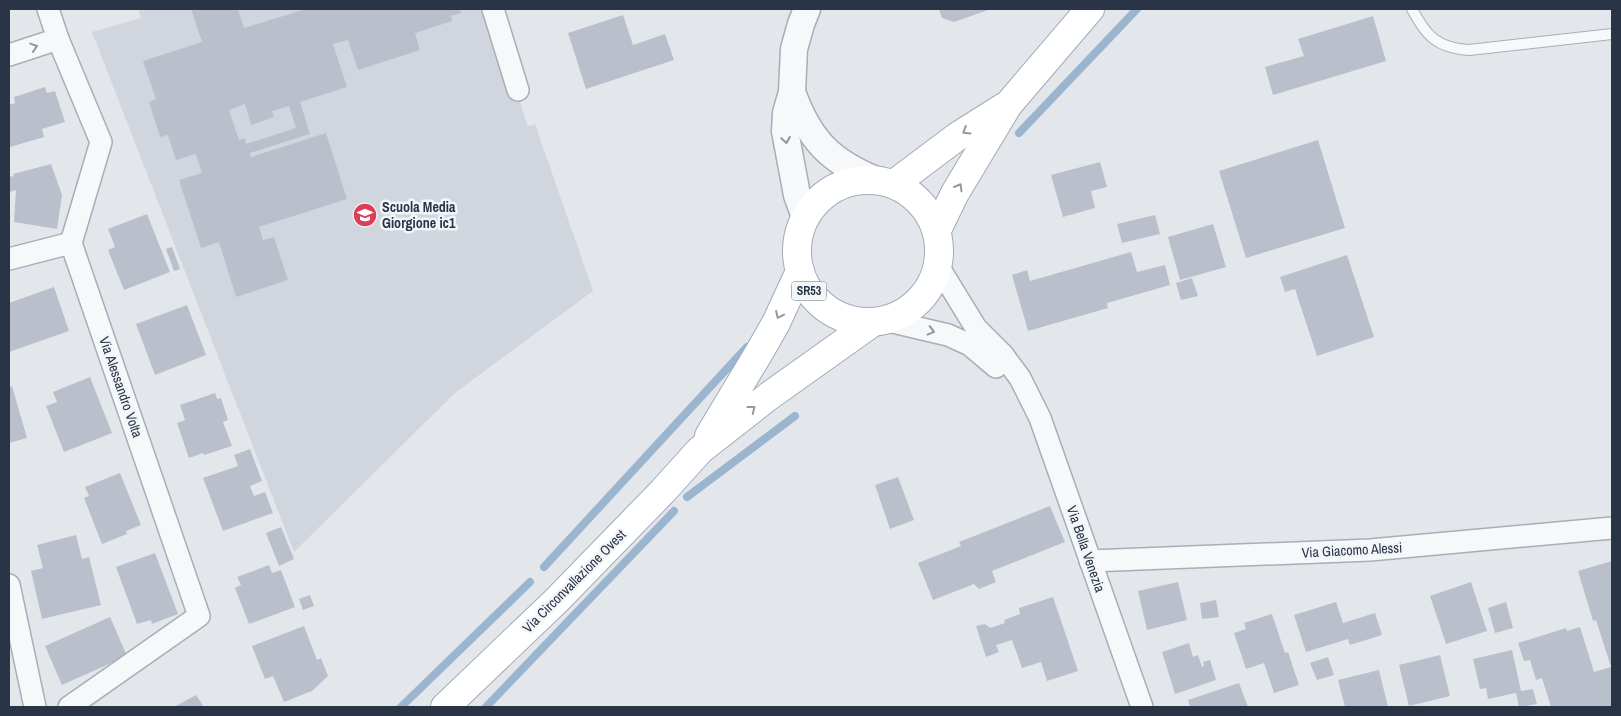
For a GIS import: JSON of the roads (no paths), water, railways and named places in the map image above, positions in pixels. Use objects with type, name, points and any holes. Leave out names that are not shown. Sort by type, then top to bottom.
[{"type":"main road","points":[[937,230],[955,193],[1008,105],[1090,9]]},
{"type":"main road","points":[[885,182],[1008,105]]},
{"type":"main road","name":"Via Circonvallazione Ovest","points":[[859,180],[885,182],[913,195],[928,211],[937,230],[940,248],[938,266],[931,285],[919,301],[902,314],[878,321],[849,320],[827,310],[810,292],[800,271],[797,257],[800,230],[805,217],[815,203],[828,192],[843,184],[859,180]]},
{"type":"main road","name":"Via Circonvallazione Ovest","points":[[700,450],[776,323],[800,271]]},
{"type":"main road","name":"Via Circonvallazione Ovest","points":[[445,707],[556,601],[663,491],[700,450],[769,396],[878,321]]},
{"type":"street","points":[[9,259],[72,244],[100,142],[58,40],[48,9]]},
{"type":"street","points":[[493,9],[518,90]]},
{"type":"street","points":[[805,217],[797,195],[784,131],[786,113],[792,92],[794,49],[807,9]]},
{"type":"street","points":[[9,55],[58,40]]},
{"type":"street","points":[[792,92],[802,118],[818,142],[835,159],[855,171],[885,182]]},
{"type":"street","name":"Via Alessandro Volta","points":[[69,707],[199,616],[72,244]]},
{"type":"street","name":"Via Bella Venezia","points":[[938,266],[976,328],[1003,355],[1028,392],[1051,447],[1142,707]]},
{"type":"street","name":"Via Bella Venezia","points":[[878,321],[948,336],[970,345],[1028,392]]},
{"type":"street","name":"Via Giacomo Alessi","points":[[1090,561],[1370,550],[1612,528]]},
{"type":"street","points":[[9,585],[35,707]]},
{"type":"lane","points":[[1412,9],[1422,28],[1433,39],[1447,47],[1459,50],[1612,34]]},
{"type":"waterway","points":[[1019,133],[1137,9]]},
{"type":"waterway","points":[[544,567],[747,347]]},
{"type":"waterway","points":[[687,497],[795,416]]},
{"type":"waterway","points":[[486,707],[674,511]]},
{"type":"waterway","points":[[401,707],[530,582]]},
{"type":"place","name":"Scuola Media Giorgione ic1","points":[[365,215]]}]
